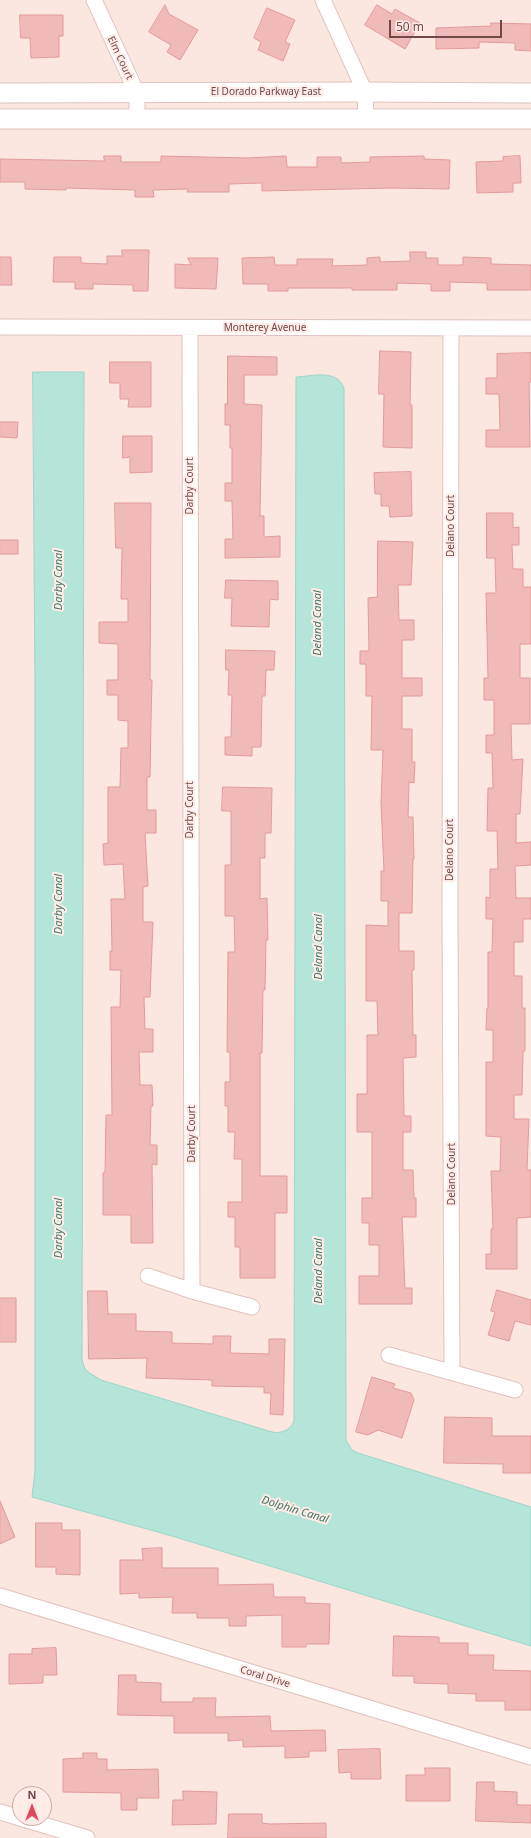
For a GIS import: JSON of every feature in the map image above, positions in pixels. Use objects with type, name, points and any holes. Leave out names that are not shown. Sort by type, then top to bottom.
[{"type":"street","name":"Elm Court","points":[[94,0],[137,93],[138,119]]},
{"type":"street","points":[[323,0],[365,92],[366,119]]},
{"type":"street","name":"El Dorado Parkway East","points":[[0,93],[531,93]]},
{"type":"street","points":[[0,119],[531,119]]},
{"type":"street","name":"Monterey Avenue","points":[[0,327],[531,328]]},
{"type":"street","name":"Darby Court","points":[[190,328],[192,1291]]},
{"type":"street","name":"Delano Court","points":[[451,328],[450,923],[452,1372]]},
{"type":"street","points":[[148,1276],[192,1291],[252,1307]]},
{"type":"street","points":[[389,1355],[515,1390]]},
{"type":"street","name":"Coral Drive","points":[[0,1596],[531,1757]]},
{"type":"street","points":[[0,1812],[12,1816]]},
{"type":"street","points":[[47,1826],[87,1838]]},
{"type":"water","points":[[33,372],[84,372],[82,1359],[84,1367],[88,1372],[101,1380],[272,1432],[285,1431],[294,1421],[296,377],[317,375],[330,376],[341,382],[344,388],[346,1440],[352,1450],[358,1453],[531,1507],[531,1646],[172,1536],[32,1497],[35,1470],[35,685]]},
{"type":"building","points":[[165,5],[169,14],[198,30],[180,60],[167,52],[171,45],[149,32]]},
{"type":"building","points":[[377,5],[392,14],[395,9],[420,23],[405,49],[365,25]]},
{"type":"building","points":[[267,8],[295,20],[285,42],[290,44],[283,61],[258,50],[261,42],[254,38]]},
{"type":"building","points":[[20,15],[63,15],[63,36],[59,36],[59,57],[31,58],[30,38],[21,38]]},
{"type":"building","points":[[491,23],[531,24],[531,51],[515,50],[515,43],[479,42],[479,48],[436,49],[436,28],[491,26]]},
{"type":"building","points":[[104,156],[121,156],[121,162],[161,162],[161,156],[248,158],[286,156],[287,167],[317,167],[317,157],[341,157],[341,163],[370,162],[370,157],[424,156],[424,159],[450,160],[449,189],[392,188],[262,191],[262,183],[229,184],[229,192],[187,192],[188,189],[153,190],[154,197],[135,197],[135,190],[66,188],[66,190],[25,189],[25,182],[0,182],[0,159],[104,161]]},
{"type":"building","points":[[520,156],[521,183],[513,183],[513,192],[477,193],[476,162],[503,161],[503,157]]},
{"type":"building","points":[[122,250],[149,250],[148,291],[133,291],[133,285],[93,284],[93,289],[75,289],[75,282],[53,282],[54,257],[81,257],[81,263],[107,264],[107,256],[122,256]]},
{"type":"building","points":[[410,252],[426,252],[426,258],[438,258],[438,265],[463,265],[463,257],[491,258],[491,264],[531,265],[531,290],[487,290],[487,283],[450,282],[450,291],[431,291],[431,284],[397,283],[397,290],[288,288],[288,291],[268,291],[268,284],[243,284],[242,258],[274,257],[275,265],[297,265],[297,259],[333,259],[332,266],[367,265],[367,258],[380,257],[380,262],[410,261]]},
{"type":"building","points":[[0,257],[11,257],[12,285],[0,285]]},
{"type":"building","points":[[188,258],[218,258],[216,289],[175,288],[175,264],[191,265]]},
{"type":"building","points":[[380,351],[411,352],[410,405],[412,405],[412,448],[383,447],[384,394],[379,394]]},
{"type":"building","points":[[531,353],[531,382],[529,382],[530,447],[486,447],[486,430],[500,430],[499,394],[486,394],[486,378],[497,378],[497,354]]},
{"type":"building","points":[[228,356],[277,357],[277,375],[244,375],[244,404],[262,405],[260,516],[264,516],[264,537],[280,536],[280,557],[225,558],[225,539],[233,539],[232,501],[225,501],[225,483],[232,483],[232,448],[230,448],[230,425],[225,425]]},
{"type":"building","points":[[110,362],[151,362],[151,407],[128,407],[129,399],[120,399],[120,383],[110,383]]},
{"type":"building","points":[[0,422],[18,422],[17,438],[0,437]]},
{"type":"building","points":[[123,436],[152,436],[152,472],[130,473],[130,457],[123,458]]},
{"type":"building","points":[[411,472],[412,516],[390,517],[389,506],[381,506],[381,494],[375,494],[374,473]]},
{"type":"building","points":[[115,503],[151,503],[150,680],[152,680],[150,777],[147,777],[147,810],[156,810],[156,833],[145,833],[148,886],[143,887],[143,922],[153,922],[150,997],[144,997],[145,1029],[153,1029],[153,1052],[139,1052],[140,1085],[152,1085],[153,1106],[151,1106],[150,1145],[157,1145],[157,1165],[152,1164],[153,1243],[131,1243],[131,1215],[103,1215],[103,1173],[105,1172],[106,1115],[112,1115],[111,1007],[120,1007],[121,970],[110,970],[110,951],[112,951],[111,899],[125,899],[123,864],[104,865],[103,844],[108,843],[108,787],[120,787],[121,748],[128,748],[128,721],[118,720],[118,695],[107,695],[107,680],[118,680],[118,644],[99,643],[99,622],[128,622],[128,599],[121,599],[122,548],[116,548]]},
{"type":"building","points":[[487,513],[513,513],[513,528],[519,527],[519,545],[512,545],[513,569],[523,569],[523,587],[531,587],[531,644],[520,644],[520,678],[530,678],[530,724],[511,724],[512,760],[523,759],[520,814],[516,814],[516,843],[531,842],[531,865],[515,866],[516,898],[531,898],[531,919],[523,919],[523,942],[514,942],[514,976],[522,976],[522,1008],[525,1008],[525,1051],[523,1051],[522,1095],[514,1095],[514,1119],[529,1119],[527,1170],[531,1170],[531,1217],[517,1218],[517,1269],[486,1269],[486,1254],[491,1254],[491,1229],[493,1229],[491,1171],[500,1171],[501,1137],[486,1136],[486,1062],[493,1062],[493,1030],[486,1030],[488,1008],[488,952],[492,952],[493,919],[486,919],[486,897],[490,898],[490,869],[498,869],[497,831],[487,831],[488,788],[493,788],[492,753],[486,753],[486,735],[494,735],[494,700],[484,700],[484,678],[488,678],[486,593],[496,593],[495,558],[487,558]]},
{"type":"building","points":[[0,540],[18,540],[18,554],[0,554]]},
{"type":"building","points":[[378,541],[413,542],[411,585],[398,585],[399,620],[414,620],[414,640],[402,640],[402,678],[422,678],[422,696],[402,696],[402,729],[412,729],[412,762],[415,762],[414,783],[409,782],[408,817],[413,817],[414,859],[412,913],[399,913],[399,951],[414,951],[414,970],[412,970],[413,1035],[416,1035],[416,1057],[403,1058],[404,1116],[411,1116],[411,1132],[403,1132],[403,1170],[413,1170],[414,1198],[416,1198],[416,1217],[402,1217],[405,1288],[412,1288],[412,1304],[359,1304],[359,1276],[379,1276],[379,1245],[369,1245],[369,1223],[362,1223],[362,1198],[372,1198],[372,1132],[357,1132],[357,1094],[367,1094],[367,1035],[378,1035],[377,1001],[366,1001],[366,925],[388,926],[388,901],[381,901],[381,871],[384,871],[381,802],[383,750],[371,750],[372,696],[366,696],[366,664],[360,664],[360,651],[369,651],[368,598],[377,597]]},
{"type":"building","points":[[226,580],[278,581],[278,600],[270,599],[269,627],[231,626],[232,598],[225,598]]},
{"type":"building","points":[[226,650],[275,651],[274,670],[266,670],[265,696],[262,696],[261,747],[252,747],[252,756],[225,755],[225,737],[231,737],[232,695],[228,695],[229,670],[226,670]]},
{"type":"building","points":[[223,787],[272,788],[271,833],[265,833],[265,858],[260,858],[260,899],[267,898],[268,940],[266,940],[265,990],[263,990],[262,1053],[260,1053],[260,1176],[287,1176],[287,1213],[275,1213],[275,1278],[240,1278],[240,1247],[235,1247],[235,1217],[228,1217],[228,1202],[242,1202],[242,1159],[234,1159],[235,1132],[228,1132],[228,1106],[225,1106],[225,1082],[230,1082],[230,1052],[227,1052],[228,952],[235,952],[234,916],[225,916],[225,865],[231,865],[231,811],[222,811]]},
{"type":"building","points":[[497,1290],[531,1300],[531,1325],[515,1321],[509,1341],[488,1335],[495,1312],[491,1311]]},
{"type":"building","points":[[88,1291],[107,1291],[108,1314],[136,1314],[136,1331],[172,1332],[172,1343],[213,1344],[213,1336],[231,1336],[230,1353],[269,1354],[269,1339],[285,1339],[283,1415],[270,1414],[271,1393],[264,1393],[264,1387],[212,1386],[212,1380],[146,1378],[147,1358],[89,1359]]},
{"type":"building","points":[[0,1298],[16,1298],[16,1342],[0,1342]]},
{"type":"building","points":[[372,1377],[395,1384],[393,1388],[411,1393],[414,1400],[402,1438],[378,1430],[368,1435],[356,1432]]},
{"type":"building","points":[[445,1417],[492,1418],[492,1436],[531,1436],[531,1473],[503,1473],[503,1464],[444,1463]]},
{"type":"building","points":[[0,1501],[15,1537],[0,1544]]},
{"type":"building","points":[[36,1523],[62,1523],[62,1530],[80,1530],[80,1575],[56,1574],[56,1567],[36,1567]]},
{"type":"building","points":[[162,1548],[162,1568],[218,1568],[218,1585],[273,1584],[274,1597],[305,1597],[305,1603],[330,1604],[329,1644],[306,1644],[306,1647],[282,1647],[282,1615],[246,1616],[246,1626],[229,1626],[229,1618],[197,1618],[197,1613],[172,1613],[173,1597],[139,1598],[139,1593],[120,1594],[120,1560],[143,1560],[142,1549]]},
{"type":"building","points":[[394,1636],[439,1637],[439,1643],[468,1643],[468,1655],[494,1655],[493,1670],[531,1671],[531,1710],[505,1710],[505,1701],[476,1701],[476,1694],[448,1693],[448,1684],[414,1683],[414,1676],[393,1676]]},
{"type":"building","points":[[56,1648],[57,1675],[43,1675],[43,1683],[9,1684],[9,1654],[32,1654],[32,1649]]},
{"type":"building","points":[[119,1675],[136,1675],[136,1682],[161,1683],[161,1702],[193,1702],[193,1698],[216,1698],[215,1717],[270,1716],[271,1731],[325,1730],[326,1751],[309,1751],[309,1757],[285,1758],[285,1746],[243,1747],[243,1740],[228,1741],[228,1733],[174,1733],[174,1716],[118,1715]]},
{"type":"building","points":[[380,1749],[381,1779],[351,1779],[351,1772],[339,1773],[338,1750]]},
{"type":"building","points":[[83,1753],[97,1753],[97,1759],[107,1759],[107,1770],[158,1769],[159,1798],[137,1798],[137,1810],[121,1810],[121,1793],[63,1792],[63,1759],[83,1758]]},
{"type":"building","points":[[425,1768],[450,1768],[450,1801],[406,1801],[406,1775],[425,1775]]},
{"type":"building","points":[[477,1782],[494,1782],[494,1791],[517,1792],[517,1805],[531,1805],[531,1823],[476,1821]]},
{"type":"building","points":[[183,1791],[217,1792],[216,1824],[172,1825],[173,1800],[183,1800]]},
{"type":"building","points":[[229,1814],[262,1814],[262,1823],[270,1824],[326,1823],[326,1838],[228,1838]]},
{"type":"water label","name":"Darby Canal","points":[[59,580]]},
{"type":"water label","name":"Deland Canal","points":[[318,623]]},
{"type":"water label","name":"Darby Canal","points":[[59,904]]},
{"type":"water label","name":"Deland Canal","points":[[319,947]]},
{"type":"water label","name":"Darby Canal","points":[[59,1228]]},
{"type":"water label","name":"Deland Canal","points":[[319,1271]]},
{"type":"water label","name":"Dolphin Canal","points":[[295,1510]]}]
